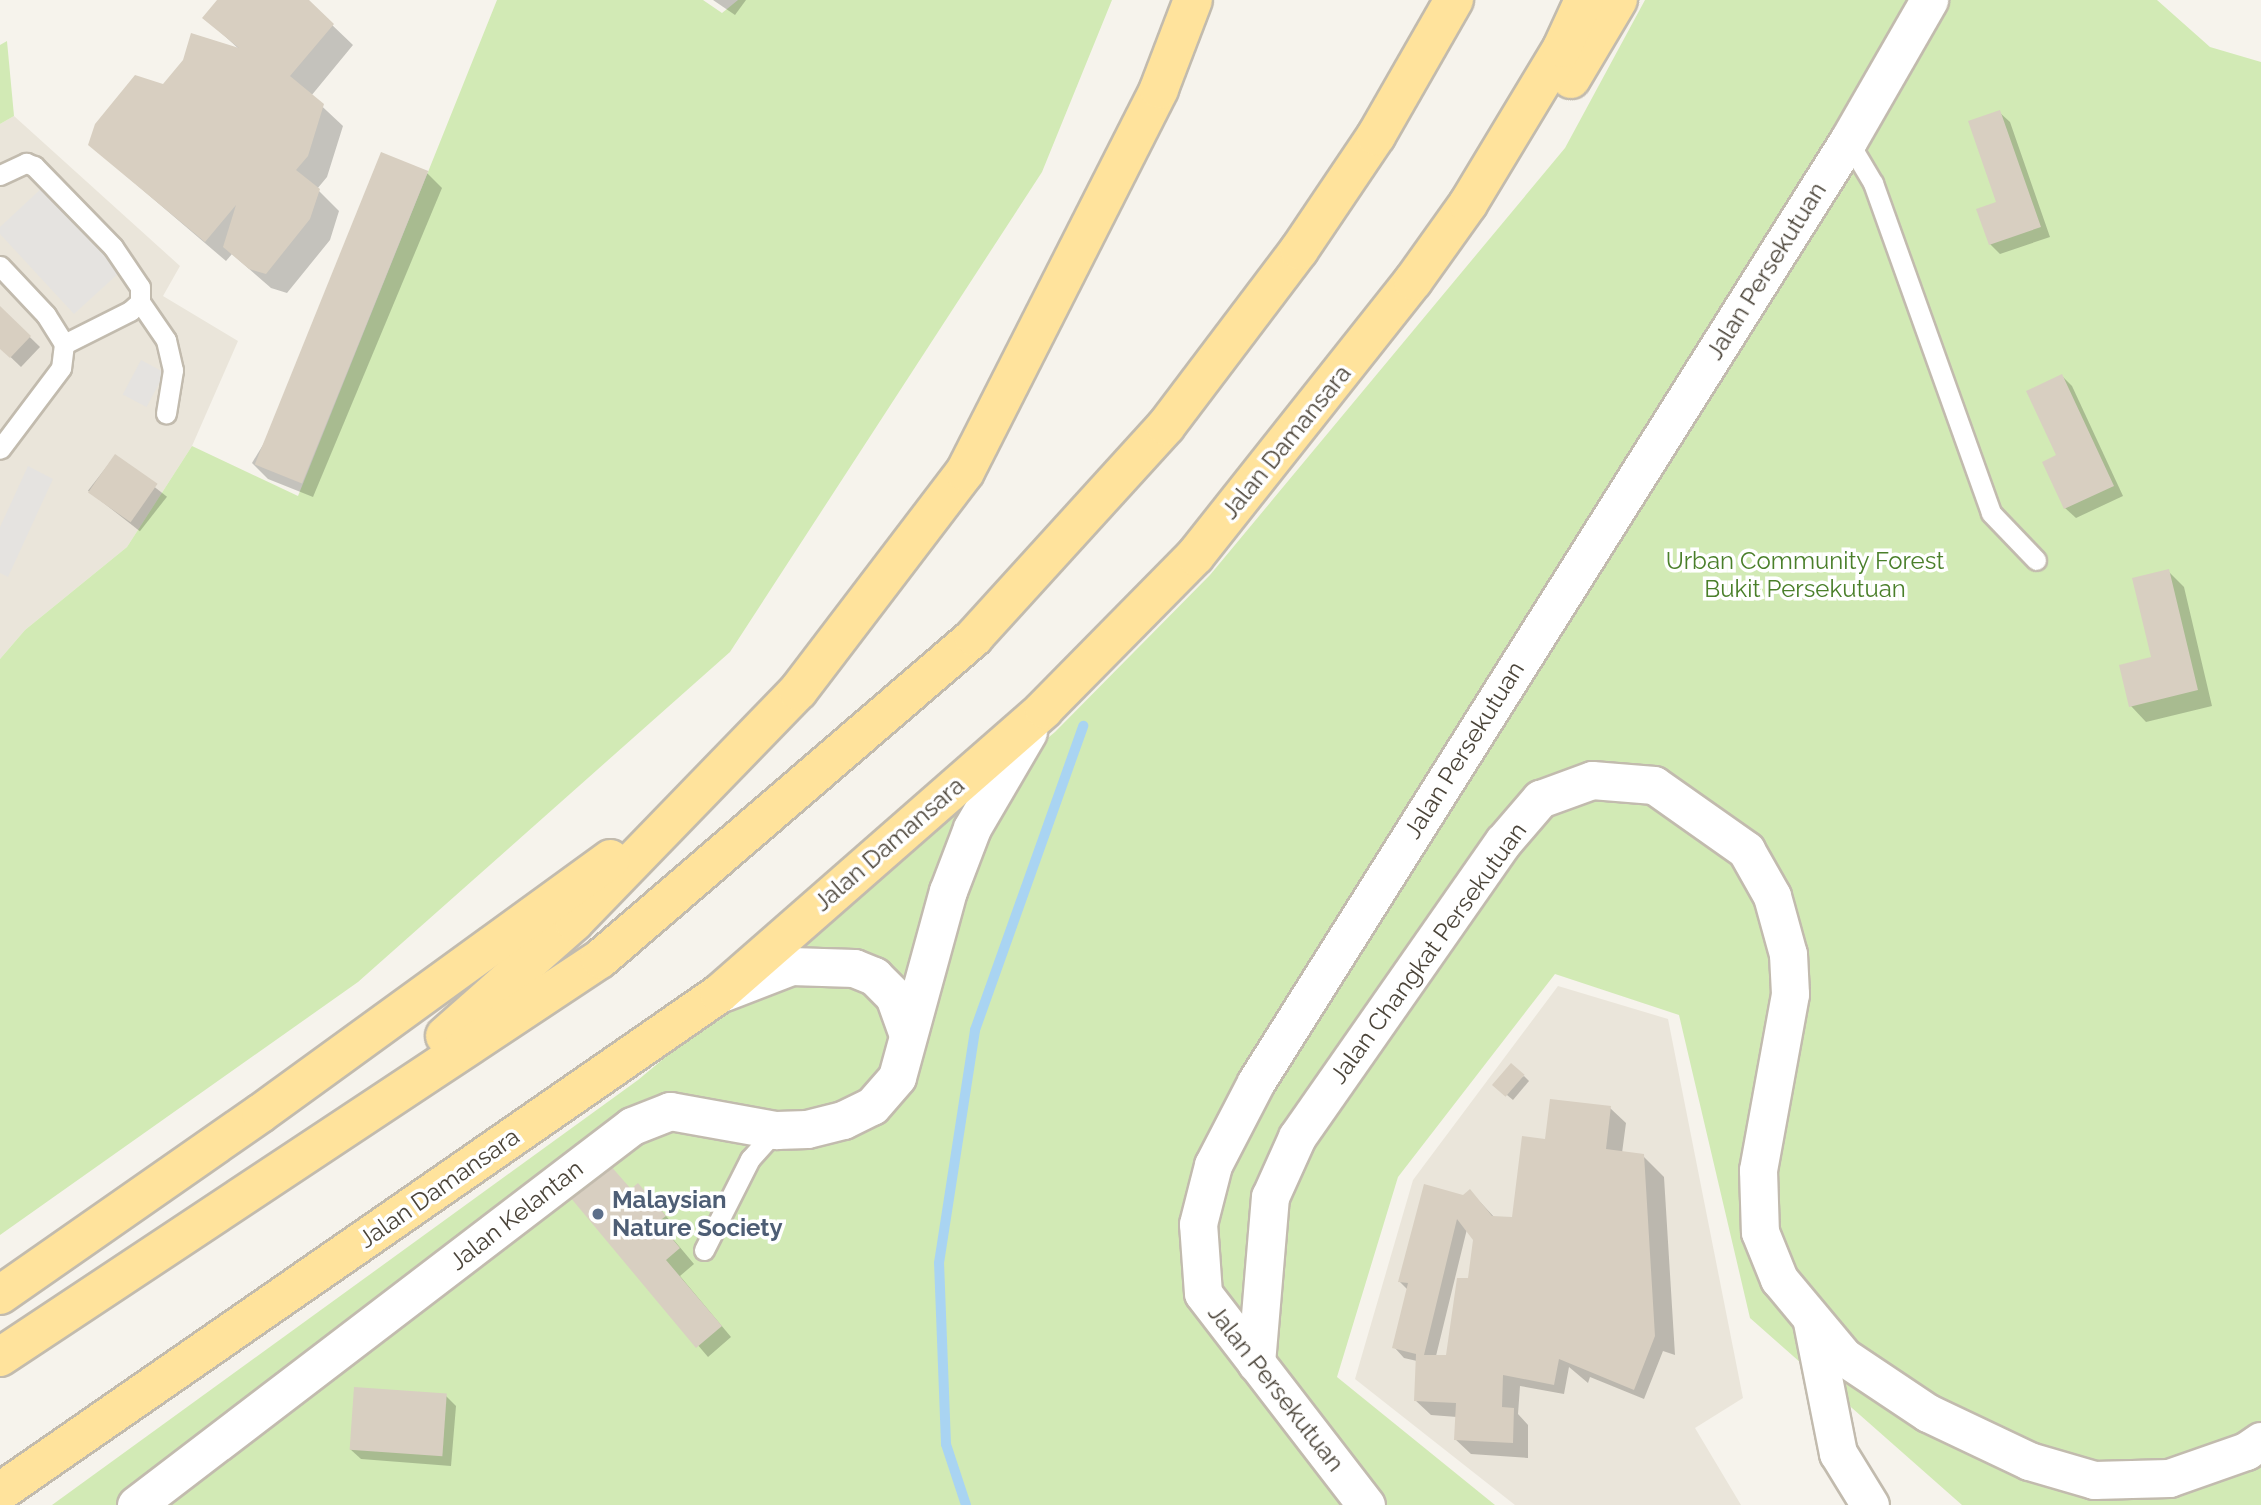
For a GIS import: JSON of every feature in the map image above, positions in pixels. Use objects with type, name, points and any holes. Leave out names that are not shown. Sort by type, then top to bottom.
[{"type":"main road","points":[[344,1126],[574,922],[798,691],[965,472],[1159,89],[1194,0]]},
{"type":"main road","points":[[0,1357],[344,1126],[600,959],[974,637],[1166,426],[1299,250],[1376,136],[1454,0]]},
{"type":"main road","name":"Jalan Damansara","points":[[0,1492],[719,994],[1044,709],[1195,556],[1329,390],[1468,204],[1562,48],[1584,0]]},
{"type":"main road","points":[[1468,204],[1554,108],[1618,0]]},
{"type":"main road","points":[[0,1295],[261,1113],[700,794]]},
{"type":"street","name":"Jalan Persekutuan","points":[[1366,1505],[1203,1293],[1198,1224],[1213,1165],[1256,1082],[1848,141],[1929,0]]},
{"type":"street","name":"Jalan Kelantan","points":[[136,1505],[632,1126],[670,1111],[776,1130],[843,1120],[872,1106],[897,1077],[948,891],[972,828],[1001,772],[1044,709]]},
{"type":"street","name":"Jalan Changkat Persekutuan","points":[[1256,1363],[1270,1197],[1297,1137],[1503,842],[1540,799],[1592,780],[1654,785],[1746,850],[1772,896],[1788,954],[1790,994],[1758,1170],[1760,1232],[1779,1279],[1812,1322],[1844,1357],[1928,1413],[2029,1461],[2094,1480],[2169,1478],[2246,1451],[2261,1441]]},
{"type":"street","points":[[719,994],[791,967],[854,968],[874,976],[894,996],[908,1034]]},
{"type":"street","name":"Jalan Changkat Persekutuan","points":[[1812,1322],[1838,1453],[1870,1505]]},
{"type":"lane","points":[[1848,141],[1872,183],[1990,513],[2036,560]]},
{"type":"lane","points":[[0,175],[26,163],[34,166],[113,247],[140,287],[140,302],[166,340],[173,370],[166,413]]},
{"type":"lane","points":[[0,266],[46,314],[64,344],[61,368],[0,449]]},
{"type":"lane","points":[[64,344],[140,302]]},
{"type":"lane","points":[[704,1250],[750,1159],[776,1130]]},
{"type":"shaded area","points":[[14,116],[180,266],[163,296],[238,341],[192,446],[127,547],[25,630],[0,659],[0,124]]},
{"type":"shaded area","points":[[43,187],[121,271],[74,314],[0,234],[0,227]]},
{"type":"shaded area","points":[[141,360],[165,373],[147,407],[123,394]]},
{"type":"shaded area","points":[[28,466],[53,479],[8,577],[0,573],[0,527]]},
{"type":"shaded area","points":[[1558,986],[1668,1019],[1743,1398],[1695,1428],[1741,1505],[1515,1505],[1355,1379],[1413,1180]]},
{"type":"green space","points":[[497,0],[703,0],[722,13],[738,0],[1112,0],[1042,172],[730,652],[358,982],[0,1235],[0,659],[25,630],[127,547],[192,446],[298,496]]},
{"type":"green space","name":"Urban Community Forest Bukit Persekutuan","points":[[1645,0],[2157,0],[2210,47],[2261,62],[2261,1505],[1962,1505],[1750,1318],[1679,1015],[1555,974],[1398,1177],[1337,1377],[1495,1505],[52,1505],[638,1080],[1055,732],[1210,575],[1565,148]]},
{"type":"green space","points":[[7,41],[14,116],[0,124],[0,45]]},
{"type":"building","points":[[217,0],[309,0],[334,24],[290,76],[324,104],[308,156],[296,170],[320,189],[310,219],[266,274],[249,269],[223,247],[236,205],[205,242],[88,145],[95,124],[135,75],[163,84],[183,60],[191,33],[239,48],[202,18]]},
{"type":"building","points":[[2000,110],[2041,227],[1989,245],[1976,209],[1996,202],[1968,121]]},
{"type":"building","points":[[381,152],[428,171],[302,484],[255,464]]},
{"type":"building","points":[[0,306],[31,336],[10,358],[0,349]]},
{"type":"building","points":[[2062,374],[2114,486],[2064,509],[2042,462],[2056,455],[2026,391]]},
{"type":"building","points":[[115,454],[158,484],[131,522],[88,493]]},
{"type":"building","points":[[2169,569],[2198,690],[2129,707],[2119,665],[2151,657],[2132,578]]},
{"type":"building","points":[[1511,1063],[1525,1075],[1506,1097],[1492,1085]]},
{"type":"building","points":[[1550,1099],[1611,1106],[1606,1149],[1644,1154],[1655,1336],[1634,1390],[1559,1359],[1554,1385],[1503,1375],[1502,1407],[1514,1408],[1513,1443],[1454,1440],[1456,1403],[1414,1401],[1416,1354],[1392,1348],[1408,1283],[1398,1282],[1424,1184],[1463,1195],[1470,1189],[1492,1216],[1512,1217],[1522,1136],[1545,1139]],"holes":[[[1457,1219],[1473,1240],[1468,1278],[1457,1278],[1446,1355],[1424,1355]]]},
{"type":"building","points":[[609,1164],[631,1189],[638,1183],[666,1216],[658,1222],[680,1248],[666,1260],[722,1326],[696,1348],[570,1197]]},
{"type":"building","points":[[354,1387],[447,1393],[442,1456],[350,1450]]},
{"type":"waterway","points":[[966,1505],[946,1444],[939,1263],[975,1030],[1083,726]]},
{"type":"place","name":"Malaysian Nature Society","points":[[598,1214]]}]
